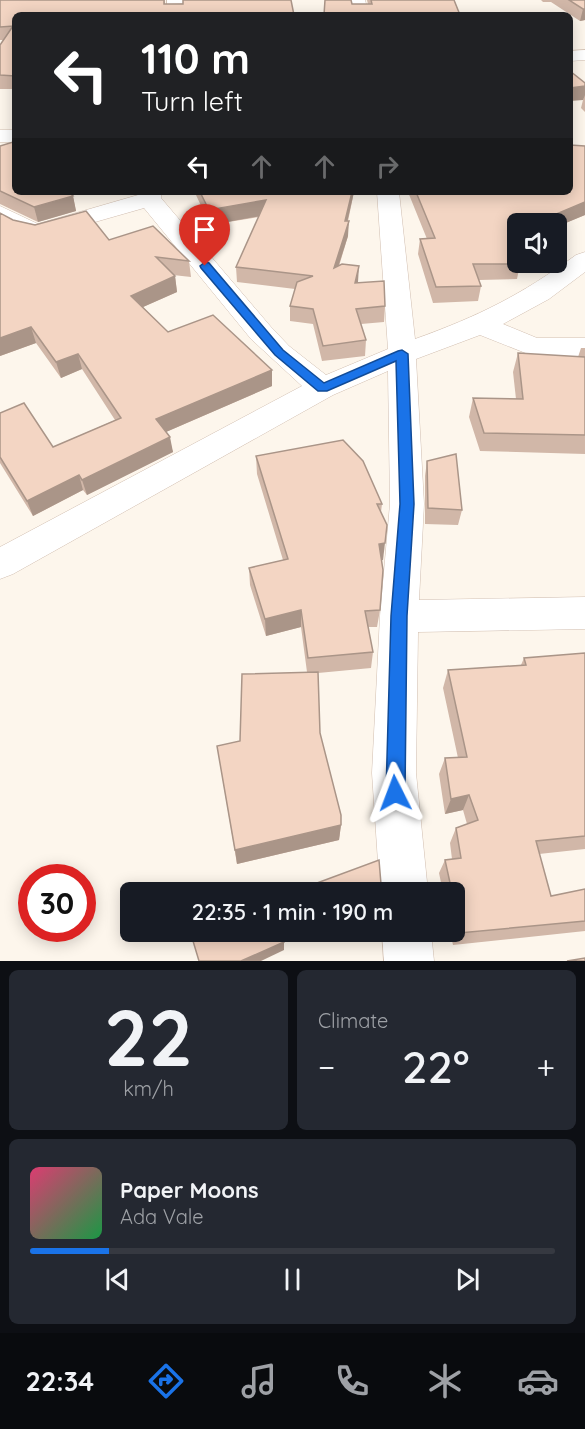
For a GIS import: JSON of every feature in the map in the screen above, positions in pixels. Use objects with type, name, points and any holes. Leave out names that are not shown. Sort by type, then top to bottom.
[{"type":"street","points":[[0,213],[26,228],[39,231],[149,195],[261,333],[279,352],[323,388]]},
{"type":"street","points":[[388,195],[402,354],[407,504],[399,616],[394,773],[403,882]]},
{"type":"street","points":[[0,564],[323,388],[402,354],[481,325],[540,293],[585,260]]},
{"type":"street","points":[[481,325],[533,347],[585,347]]},
{"type":"street","points":[[399,616],[585,613]]},
{"type":"street","points":[[408,942],[409,961]]},
{"type":"building","points":[[0,0],[164,0],[164,4],[183,4],[183,0],[291,0],[293,12],[12,12],[12,26],[0,27]]},
{"type":"building","points":[[325,0],[351,0],[352,4],[372,4],[371,0],[454,0],[459,12],[324,12]]},
{"type":"building","points":[[569,0],[585,0],[585,9],[583,9]]},
{"type":"building","points":[[12,27],[12,76],[0,75],[0,45]]},
{"type":"building","points":[[573,73],[585,83],[585,86],[573,88]]},
{"type":"building","points":[[12,142],[12,195],[73,196],[34,207],[0,191],[0,146]]},
{"type":"building","points":[[573,145],[585,146],[585,202],[559,213],[507,213],[507,264],[473,264],[481,286],[436,287],[420,239],[435,238],[417,195],[573,195]]},
{"type":"building","points":[[202,195],[351,195],[345,221],[349,221],[334,268],[342,264],[359,266],[355,283],[384,281],[385,306],[356,309],[366,340],[323,346],[313,309],[290,306],[297,282],[313,276],[236,267],[266,200],[209,210]]},
{"type":"building","points":[[86,211],[109,240],[153,226],[189,261],[156,257],[175,276],[131,296],[168,332],[213,315],[272,370],[156,419],[170,437],[82,480],[79,475],[27,501],[0,457],[0,413],[24,403],[53,447],[121,418],[78,354],[56,362],[31,327],[0,338],[0,213],[13,220],[35,225]]},
{"type":"building","points":[[518,353],[585,357],[585,435],[484,433],[473,398],[523,399]]},
{"type":"building","points":[[343,440],[363,461],[382,504],[377,504],[387,525],[385,543],[379,544],[383,570],[380,610],[365,611],[373,652],[308,658],[301,610],[265,619],[249,568],[288,559],[256,456]]},
{"type":"building","points":[[456,454],[462,510],[428,508],[427,461]]},
{"type":"building","points":[[585,653],[585,836],[536,841],[551,896],[585,889],[585,921],[465,932],[465,882],[450,882],[445,860],[461,858],[456,828],[478,820],[469,795],[451,799],[445,758],[467,757],[448,670],[526,665],[524,658]]},
{"type":"building","points":[[318,672],[320,733],[341,815],[341,825],[235,850],[217,746],[240,741],[242,674]]},
{"type":"building","points":[[379,860],[381,882],[320,882]]},
{"type":"building","points":[[193,942],[284,942],[241,961],[199,961]]},
{"type":"building","points":[[585,958],[585,961],[567,961]]},
{"type":"route","points":[[205,266],[279,352],[323,388],[402,354],[407,504],[399,616],[395,793]]}]
